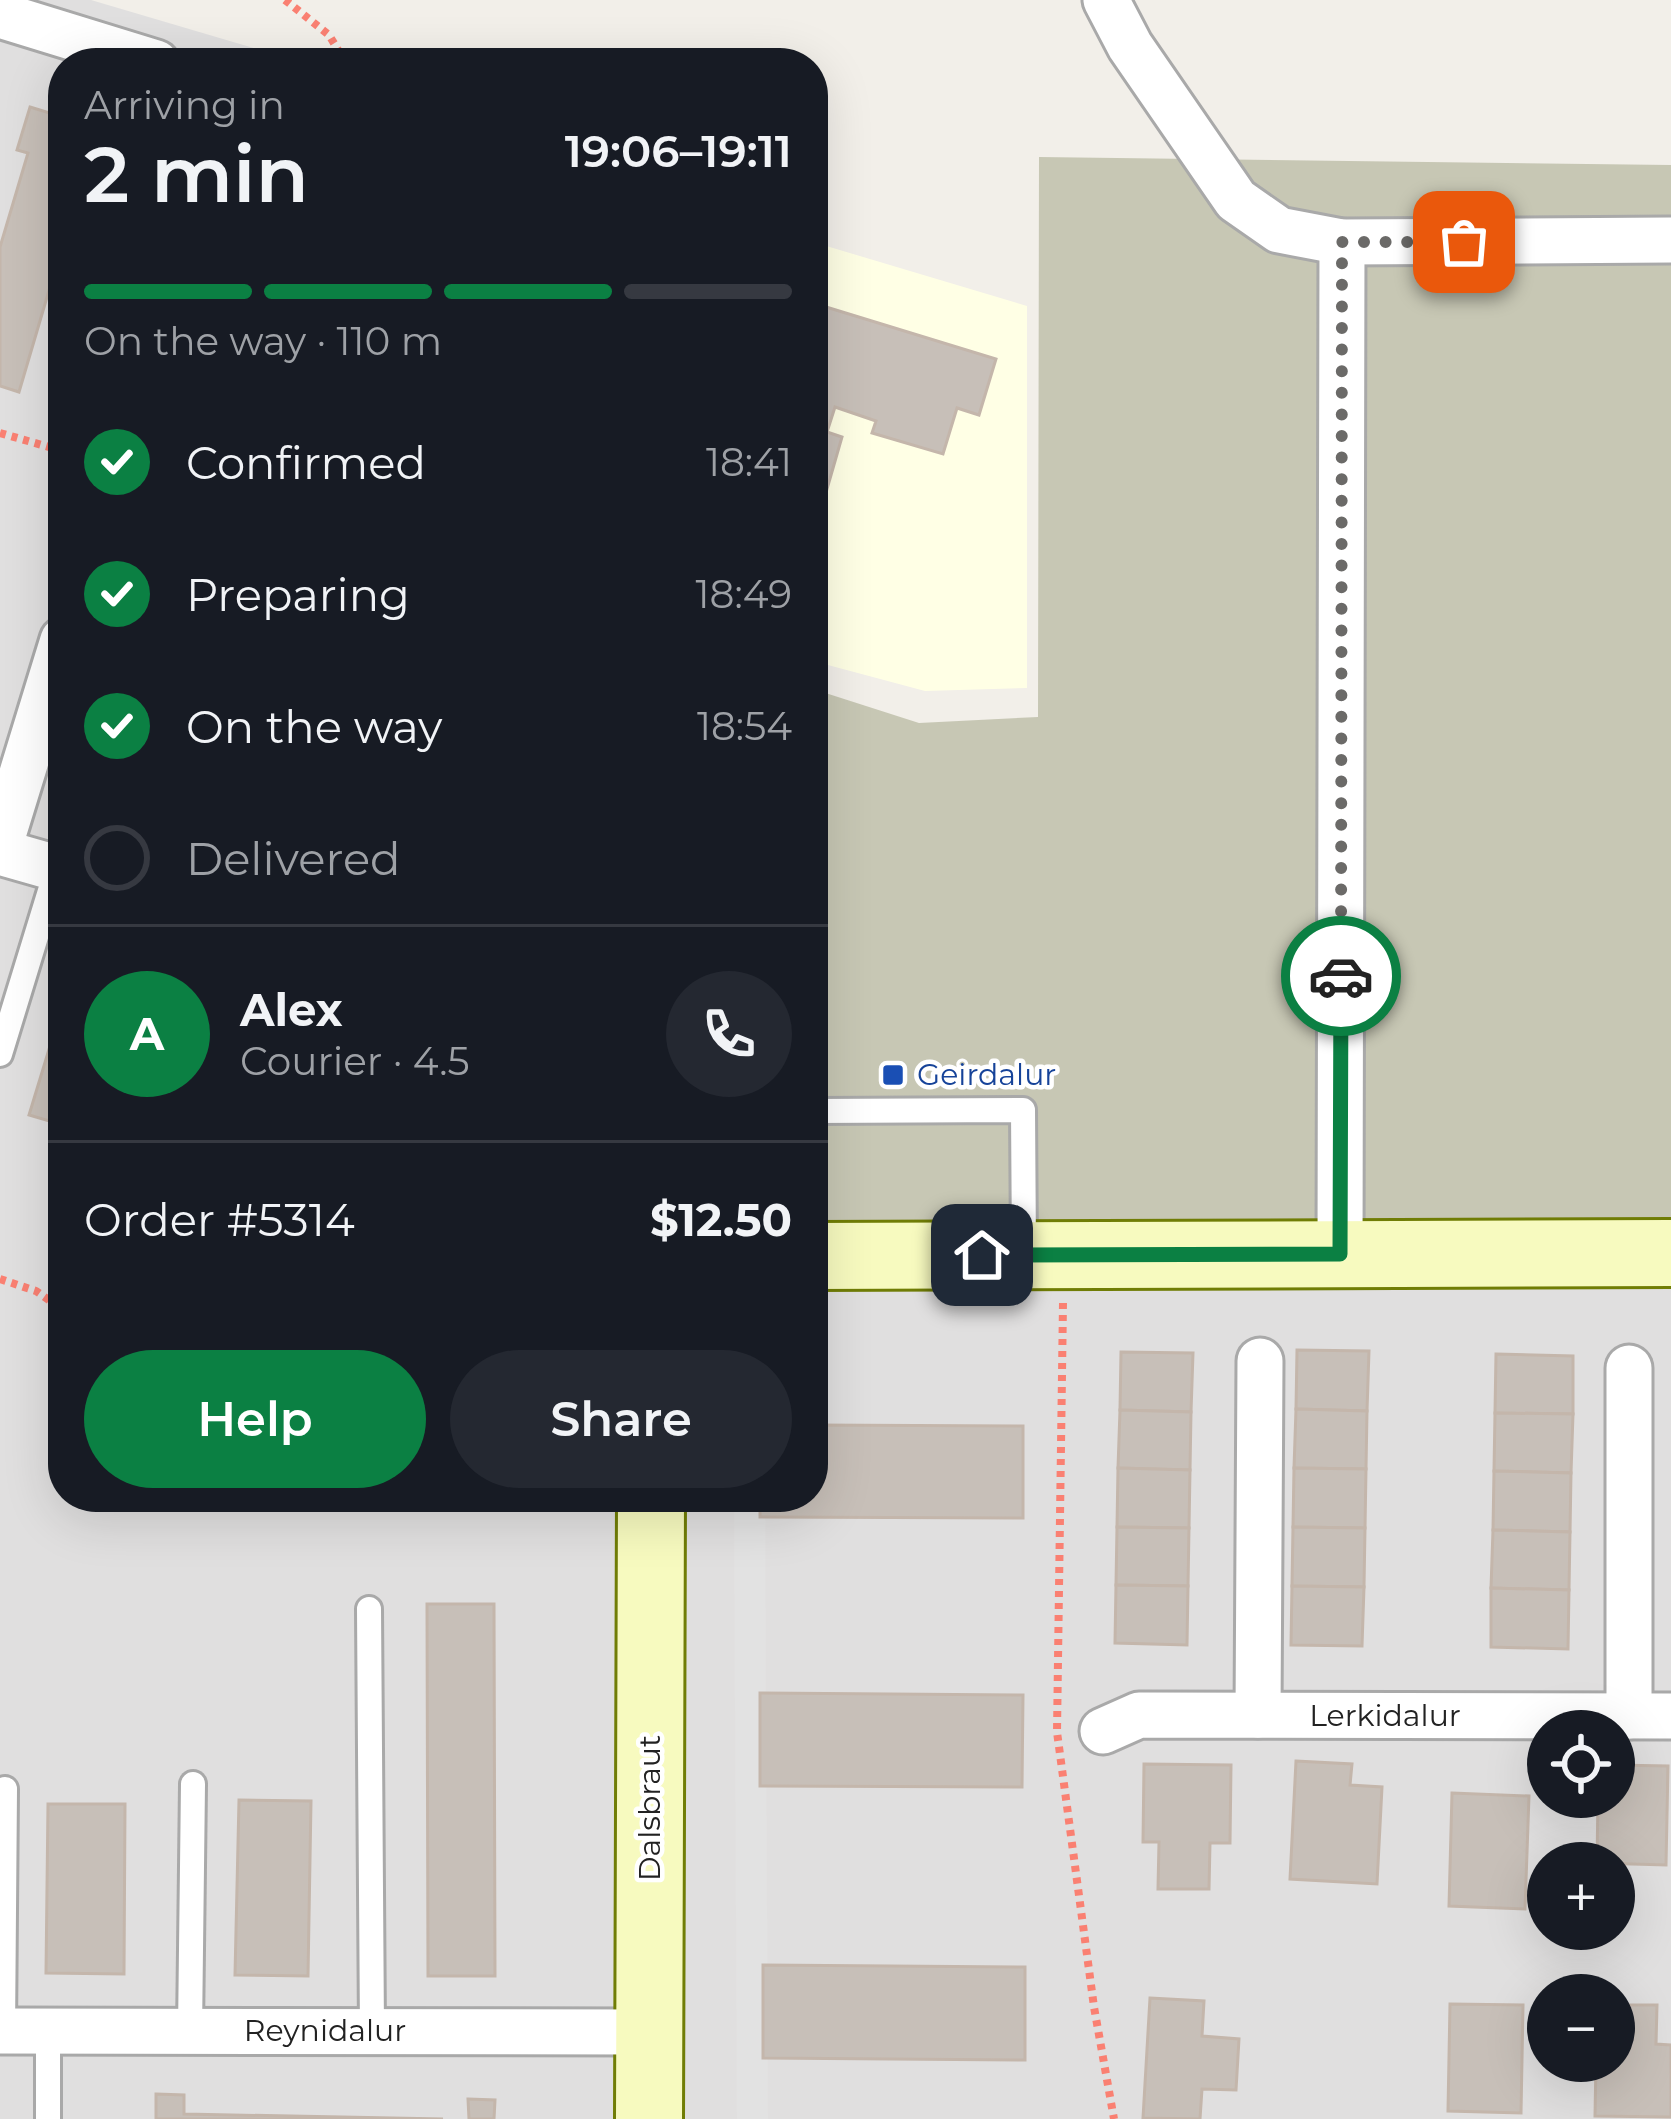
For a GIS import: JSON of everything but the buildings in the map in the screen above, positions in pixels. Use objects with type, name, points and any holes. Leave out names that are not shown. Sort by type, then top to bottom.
[{"type":"street","points":[[1106,0],[1130,46],[1236,200],[1279,230],[1342,242],[1671,240]]},
{"type":"street","points":[[0,15],[107,48]]},
{"type":"street","points":[[1340,1254],[1342,242]]},
{"type":"street","points":[[48,690],[0,848],[48,865]]},
{"type":"street","points":[[828,1257],[1044,1278],[1340,1254],[1671,1253]]},
{"type":"street","points":[[1258,1715],[1260,1360]]},
{"type":"street","points":[[1629,1368],[1650,1716]]},
{"type":"street","name":"Dalsbraut","points":[[649,2119],[651,1512]]},
{"type":"street","name":"Lerkidalur","points":[[1102,1731],[1139,1715],[1650,1716]]},
{"type":"street","name":"Reynidalur","points":[[17,2031],[649,2032]]},
{"type":"lane","points":[[0,1054],[48,906]]},
{"type":"lane","points":[[828,1111],[1024,1110],[1044,1278]]},
{"type":"lane","points":[[369,1609],[372,2031]]},
{"type":"lane","points":[[190,2031],[193,1784]]},
{"type":"lane","points":[[5,1789],[17,2031],[48,2119]]},
{"type":"path","points":[[285,0],[329,35],[337,48]]},
{"type":"path","points":[[0,433],[48,447]]},
{"type":"path","points":[[1044,1278],[1057,1732],[1114,2119]]},
{"type":"path","points":[[0,1279],[48,1299]]},
{"type":"shaded area","points":[[0,0],[91,0],[253,48],[48,48],[48,1512],[828,1512],[828,1226],[1671,1222],[1671,2119],[0,2119]]},
{"type":"shaded area","points":[[1039,157],[1671,165],[1671,1222],[828,1226],[828,694],[919,723],[1038,717]]},
{"type":"shaded area","points":[[828,246],[1027,306],[1027,688],[925,691],[828,665]]},
{"type":"shaded area","points":[[734,1512],[765,1512],[768,2119],[737,2119]]},
{"type":"way so far","points":[[1341,976],[1342,242],[1464,242]]},
{"type":"place","name":"Geirdalur","points":[[893,1075]]},
{"type":"route","points":[[982,1255],[1340,1254],[1341,976]]}]
